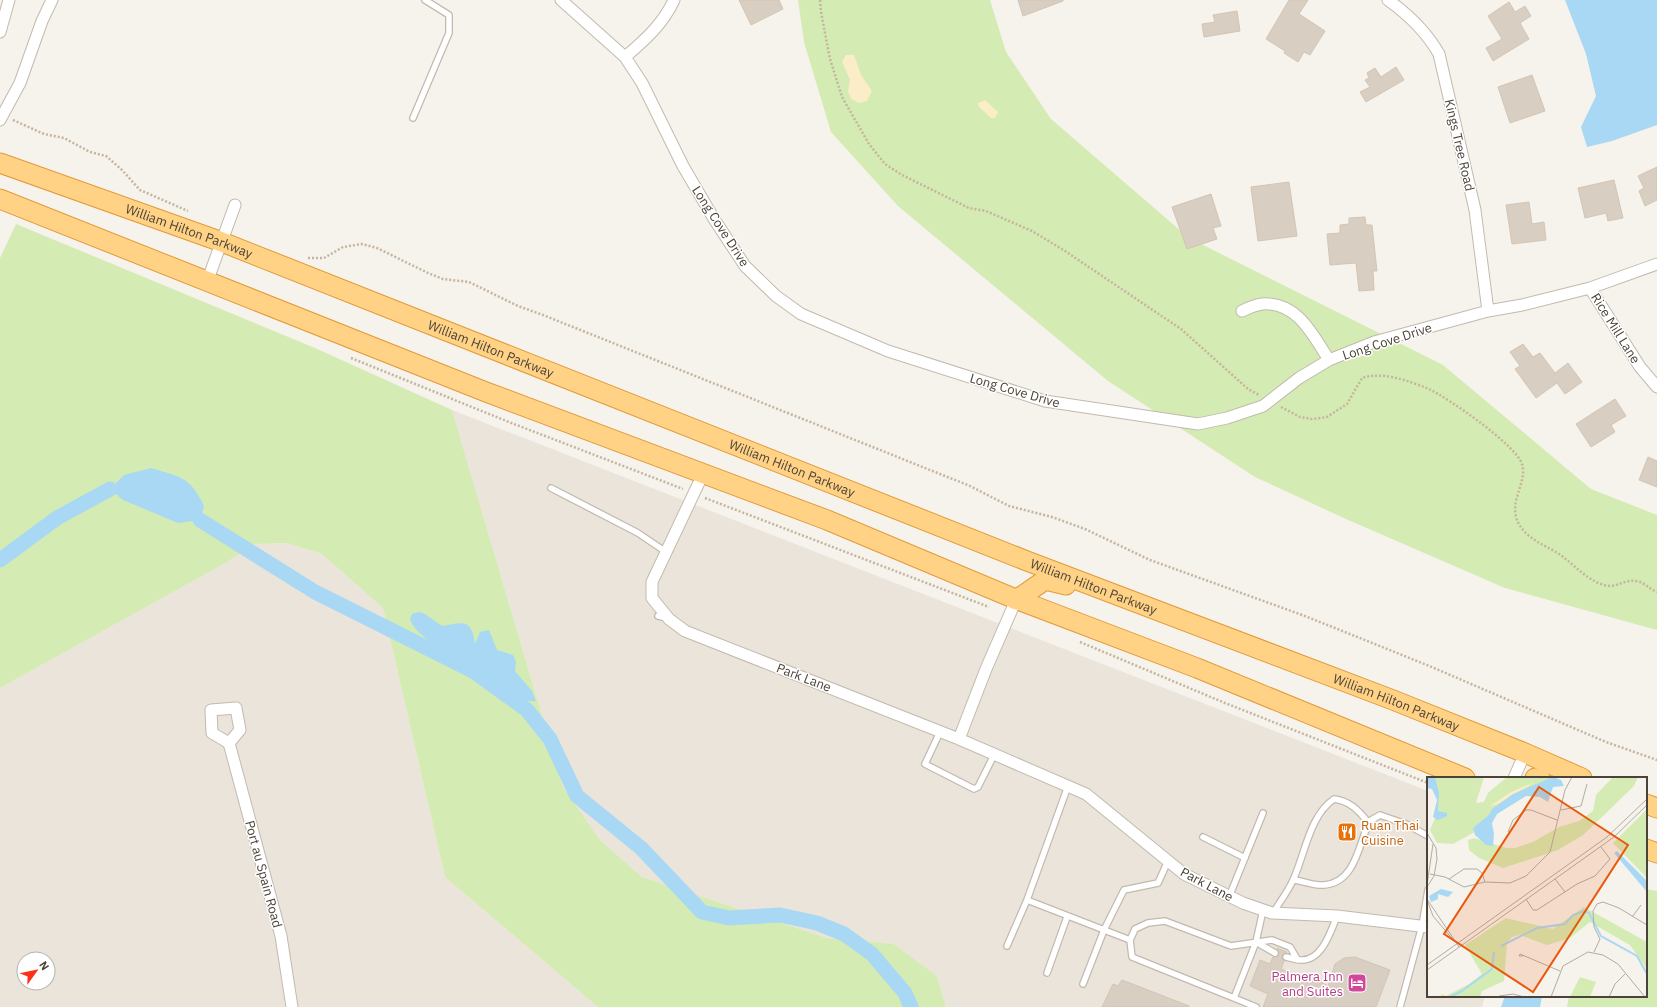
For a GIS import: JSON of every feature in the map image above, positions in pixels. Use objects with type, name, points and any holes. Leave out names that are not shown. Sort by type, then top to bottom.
[{"type":"highway","name":"William Hilton Parkway","points":[[0,163],[222,242],[1027,561],[1393,700],[1525,753],[1580,777]]},
{"type":"highway","points":[[0,199],[486,392],[827,520],[1013,607],[1197,668],[1463,777]]},
{"type":"highway","points":[[1013,607],[1045,580],[1148,608]]},
{"type":"highway","points":[[1647,806],[1657,809]]},
{"type":"highway","points":[[1647,849],[1657,853]]},
{"type":"street","points":[[0,32],[9,0]]},
{"type":"street","points":[[1,118],[20,83],[42,20],[52,0]]},
{"type":"street","name":"Long Cove Drive","points":[[561,0],[625,57],[642,82],[683,166],[714,219],[745,266],[776,296],[802,314],[888,351],[1045,401],[1198,424],[1227,418],[1263,406],[1299,378],[1329,360],[1374,342],[1488,311],[1522,305],[1590,288],[1657,264]]},
{"type":"street","points":[[625,57],[646,39],[666,17],[674,0]]},
{"type":"street","name":"Kings Tree Road","points":[[1388,0],[1409,15],[1430,37],[1439,54],[1475,210],[1488,311]]},
{"type":"street","points":[[207,282],[235,206]]},
{"type":"street","name":"Rice Mill Lane","points":[[1590,288],[1640,367],[1657,387]]},
{"type":"street","points":[[1242,311],[1261,304],[1278,304],[1295,313],[1329,360]]},
{"type":"street","name":"Park Lane","points":[[703,474],[652,582],[652,598],[669,619],[685,631],[960,739],[1086,794],[1184,874],[1229,897],[1268,911],[1337,916],[1425,927]]},
{"type":"street","points":[[960,739],[986,669],[1013,607]]},
{"type":"street","name":"Port au Spain Road","points":[[229,743],[281,936],[292,1007]]},
{"type":"street","points":[[1514,777],[1525,753]]},
{"type":"lane","points":[[413,118],[449,33],[449,14],[424,0]]},
{"type":"lane","points":[[551,488],[638,533],[666,552]]},
{"type":"lane","name":"Park Lane","points":[[658,616],[669,619]]},
{"type":"lane","points":[[940,732],[924,764],[974,789],[978,787],[994,755]]},
{"type":"lane","points":[[1007,946],[1027,900],[1068,786]]},
{"type":"lane","points":[[1234,998],[1268,911],[1294,880],[1316,819],[1328,803],[1334,799],[1343,800],[1357,809],[1368,822]]},
{"type":"lane","points":[[1229,897],[1263,814]]},
{"type":"lane","points":[[1294,880],[1323,885],[1340,881],[1348,874],[1368,822],[1380,815],[1406,824],[1427,835]]},
{"type":"lane","points":[[1203,837],[1245,858]]},
{"type":"lane","points":[[1083,984],[1104,930],[1124,890],[1158,883],[1168,861]]},
{"type":"lane","points":[[1027,900],[1130,940]]},
{"type":"lane","points":[[1400,1007],[1425,927],[1427,902]]},
{"type":"lane","points":[[1047,973],[1067,916]]},
{"type":"lane","points":[[1286,957],[1303,960],[1315,956],[1328,940],[1337,916]]},
{"type":"lane","points":[[1256,1007],[1132,957],[1130,940],[1135,929],[1148,923],[1165,921],[1231,946],[1272,940],[1290,947],[1296,959]]},
{"type":"lane","points":[[1256,942],[1275,952]]},
{"type":"path","points":[[820,0],[830,59],[842,98],[869,144],[885,164],[902,175],[968,208],[986,212],[1032,231],[1065,250],[1181,329],[1248,389],[1300,417],[1312,419],[1327,416],[1347,404],[1362,378],[1371,375],[1385,376],[1431,390],[1496,434],[1516,452],[1523,465],[1522,479],[1514,504],[1518,521],[1528,535],[1561,555],[1582,574],[1604,585],[1616,586],[1626,581],[1635,581],[1646,584],[1657,592]]},
{"type":"path","points":[[1,118],[44,134],[64,138],[90,152],[106,156],[122,170],[140,190],[193,213]]},
{"type":"path","points":[[304,257],[324,258],[343,247],[352,244],[362,244],[377,248],[428,273],[443,278],[469,282],[518,306],[543,314],[970,486],[1009,506],[1052,517],[1085,529],[1150,560],[1305,616],[1427,665],[1606,742],[1657,760]]},
{"type":"path","points":[[514,424],[694,494],[1013,607]]},
{"type":"path","points":[[1078,642],[1225,703],[1427,782]]},
{"type":"shaded area","points":[[452,410],[1427,791],[1427,997],[1485,997],[1482,1007],[946,1007],[937,976],[894,944],[827,938],[642,877],[600,840],[563,787]]},
{"type":"shaded area","points":[[287,543],[322,554],[383,608],[445,877],[598,1007],[0,1007],[0,688],[222,565],[255,544]]},
{"type":"green space","points":[[798,0],[990,0],[1006,52],[1051,119],[1189,238],[1443,365],[1591,489],[1657,515],[1657,630],[1505,588],[1346,519],[1255,477],[1108,381],[898,206],[831,132],[804,42]]},
{"type":"green space","points":[[16,224],[315,348],[452,410],[563,787],[600,840],[642,877],[827,938],[894,944],[937,976],[946,1007],[598,1007],[445,877],[383,608],[322,554],[287,543],[255,544],[222,565],[0,688],[0,258]]},
{"type":"green space","points":[[1647,889],[1657,891],[1657,1007],[1567,1007],[1569,997],[1647,997]]},
{"type":"sand","points":[[846,55],[854,55],[861,75],[872,91],[867,101],[859,103],[851,99],[848,91],[850,80],[842,62]]},
{"type":"sand","points":[[985,100],[998,112],[995,118],[991,118],[979,107],[978,103]]},
{"type":"water","points":[[1565,0],[1657,0],[1657,125],[1612,141],[1587,147],[1581,127],[1596,96],[1586,54]]},
{"type":"water","points":[[151,468],[177,476],[189,483],[199,496],[204,506],[200,520],[178,523],[123,500],[110,489],[124,475]]},
{"type":"water","points":[[419,612],[425,614],[442,626],[459,623],[467,625],[472,631],[475,644],[480,632],[489,630],[497,650],[513,655],[516,662],[515,671],[532,691],[536,701],[526,701],[511,695],[492,683],[472,667],[428,640],[413,626],[410,619],[412,614]]},
{"type":"water","points":[[1505,997],[1542,997],[1540,1007],[1501,1007]]},
{"type":"building","points":[[739,0],[779,0],[783,9],[751,25]]},
{"type":"building","points":[[1018,0],[1063,0],[1063,1],[1023,16]]},
{"type":"building","points":[[1289,0],[1308,0],[1299,14],[1325,31],[1310,55],[1304,52],[1298,62],[1284,53],[1285,51],[1266,39]]},
{"type":"building","points":[[1509,2],[1515,12],[1525,6],[1531,16],[1520,23],[1529,39],[1493,61],[1486,48],[1502,39],[1488,16]]},
{"type":"building","points":[[1237,11],[1240,31],[1204,37],[1202,24],[1215,22],[1213,15]]},
{"type":"building","points":[[1396,67],[1404,80],[1366,102],[1360,92],[1370,87],[1365,80],[1369,78],[1367,73],[1375,68],[1381,77]]},
{"type":"building","points":[[1532,75],[1545,111],[1510,123],[1498,87]]},
{"type":"building","points":[[1657,167],[1657,200],[1645,206],[1639,191],[1644,188],[1638,176]]},
{"type":"building","points":[[1614,180],[1623,218],[1608,221],[1606,213],[1585,218],[1578,188]]},
{"type":"building","points":[[1289,182],[1297,236],[1258,241],[1251,187]]},
{"type":"building","points":[[1211,194],[1221,226],[1213,228],[1217,239],[1187,249],[1172,207]]},
{"type":"building","points":[[1529,202],[1532,224],[1544,222],[1546,240],[1512,244],[1506,205]]},
{"type":"building","points":[[1365,217],[1366,225],[1372,225],[1377,271],[1373,271],[1374,290],[1359,291],[1356,263],[1330,265],[1327,234],[1340,233],[1340,225],[1349,224],[1349,218]]},
{"type":"building","points":[[1523,344],[1533,357],[1540,353],[1555,373],[1568,363],[1582,382],[1565,394],[1557,383],[1536,398],[1515,369],[1520,366],[1510,352]]},
{"type":"building","points":[[1615,399],[1626,416],[1611,425],[1615,432],[1591,447],[1576,424]]},
{"type":"building","points":[[1648,457],[1657,461],[1657,487],[1639,480]]},
{"type":"building","points":[[1277,948],[1287,952],[1282,956],[1284,961],[1281,969],[1303,977],[1307,974],[1328,986],[1335,964],[1344,958],[1355,957],[1390,970],[1376,1007],[1263,1007],[1268,994],[1250,986],[1260,960],[1270,964],[1273,957],[1279,955]]},
{"type":"building","points":[[1122,980],[1189,1007],[1102,1007],[1113,984],[1118,986]]},
{"type":"waterway","points":[[0,560],[57,518],[110,489]]},
{"type":"waterway","points":[[200,520],[315,592],[473,671],[527,710],[550,739],[577,796],[641,848],[702,912],[729,918],[780,915],[817,923],[844,934],[872,954],[905,993],[911,1007]]},
{"type":"place","name":"Ruan Thai Cuisine","points":[[1347,832]]},
{"type":"place","name":"Palmera Inn and Suites","points":[[1357,983]]}]
